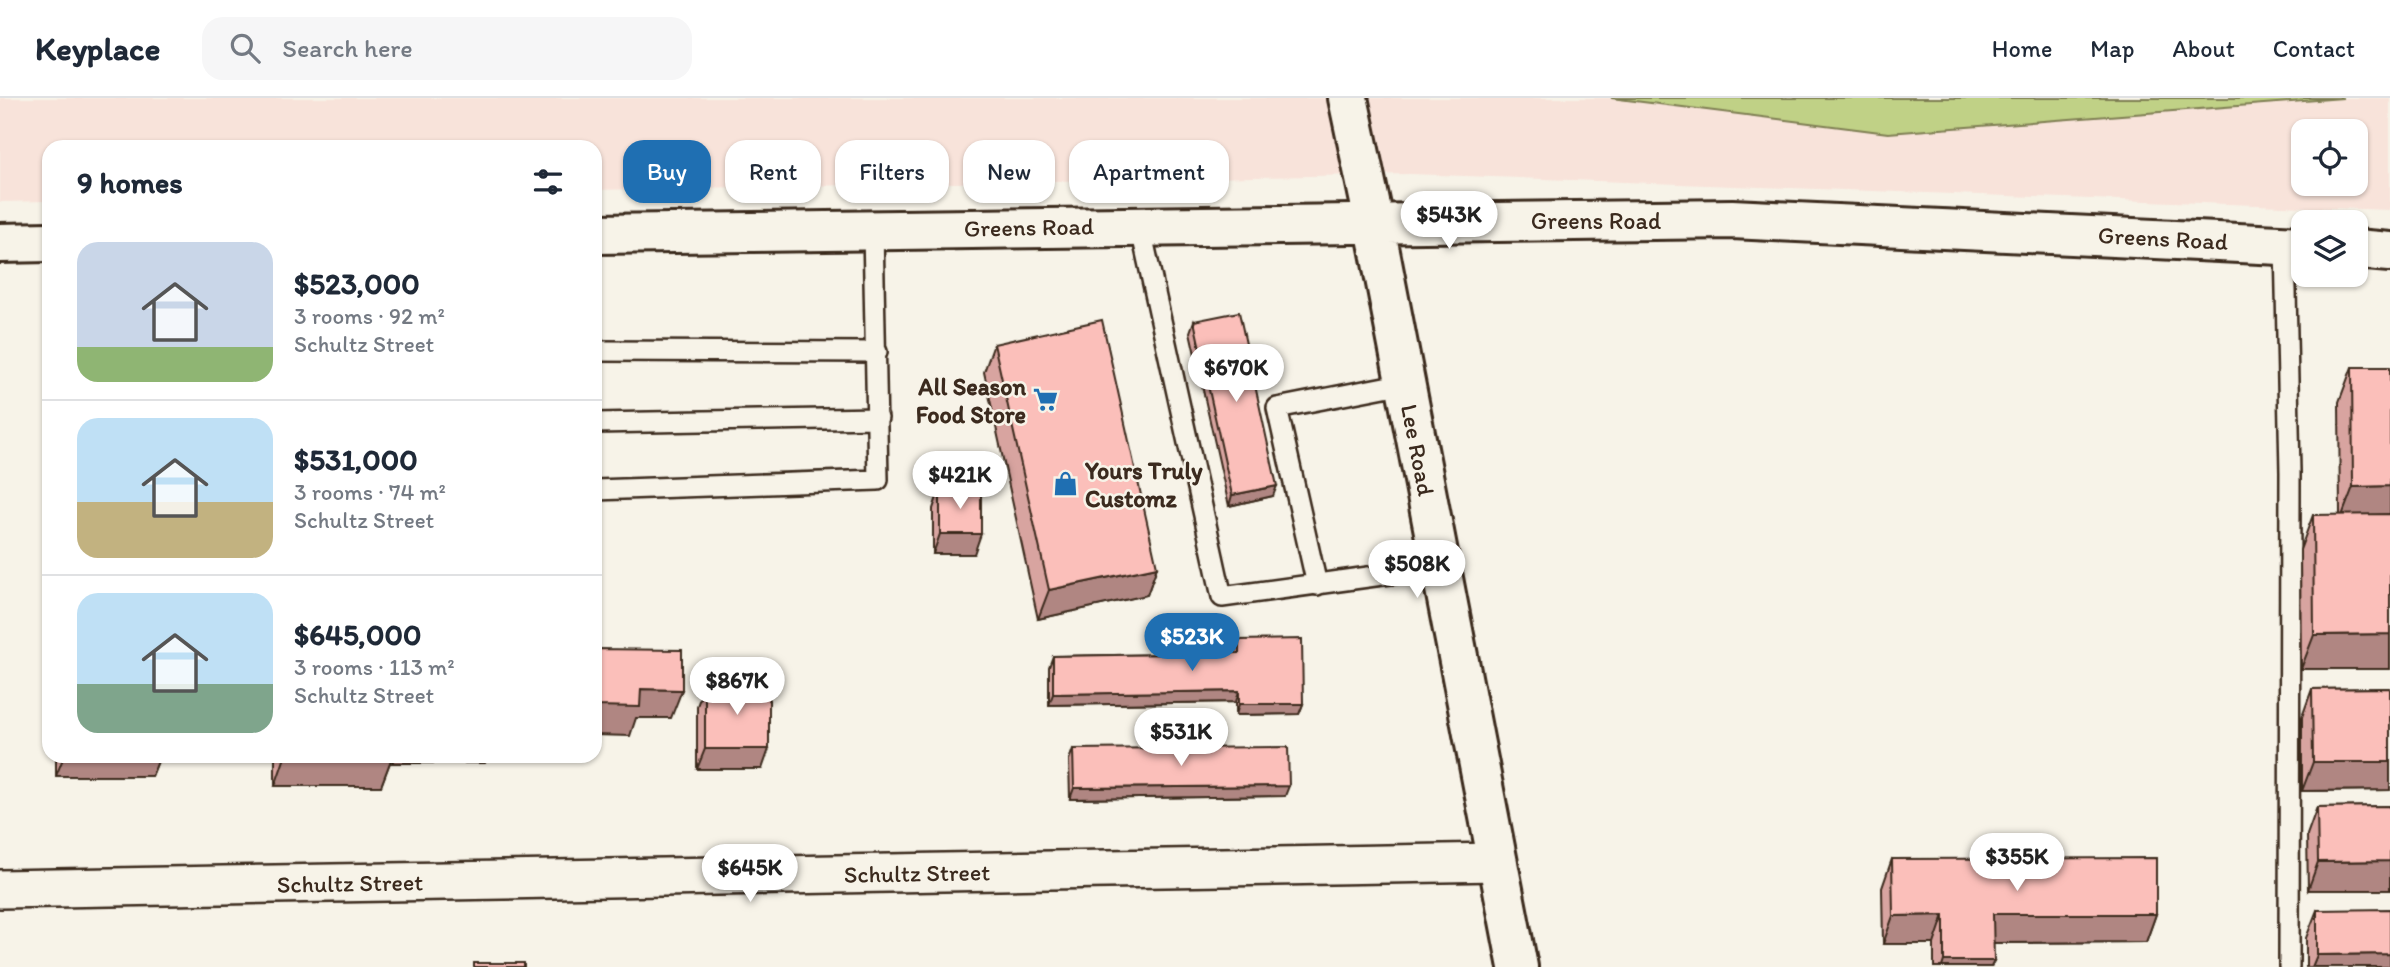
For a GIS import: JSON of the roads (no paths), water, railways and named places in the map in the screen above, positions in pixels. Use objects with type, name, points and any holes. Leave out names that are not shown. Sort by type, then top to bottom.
[{"type":"main road","name":"Lee Road","points":[[1348,98],[1518,967]]},
{"type":"main road","name":"Greens Road","points":[[602,234],[1374,221],[1732,219],[2291,246]]},
{"type":"main road","points":[[0,243],[42,242]]},
{"type":"main road","points":[[2368,250],[2390,252]]},
{"type":"street","name":"Schultz Street","points":[[0,890],[1498,862]]},
{"type":"lane","points":[[1140,226],[1222,597],[1441,567]]},
{"type":"lane","points":[[602,490],[878,480],[873,230]]},
{"type":"lane","points":[[2289,967],[2290,472],[2293,287]]},
{"type":"lane","points":[[602,351],[877,352]]},
{"type":"lane","points":[[1317,584],[1277,408],[1405,383]]},
{"type":"lane","points":[[602,423],[878,418]]},
{"type":"place","name":"All Season Food Store","points":[[1046,400]]},
{"type":"place","name":"Yours Truly Customz","points":[[1065,484]]}]
